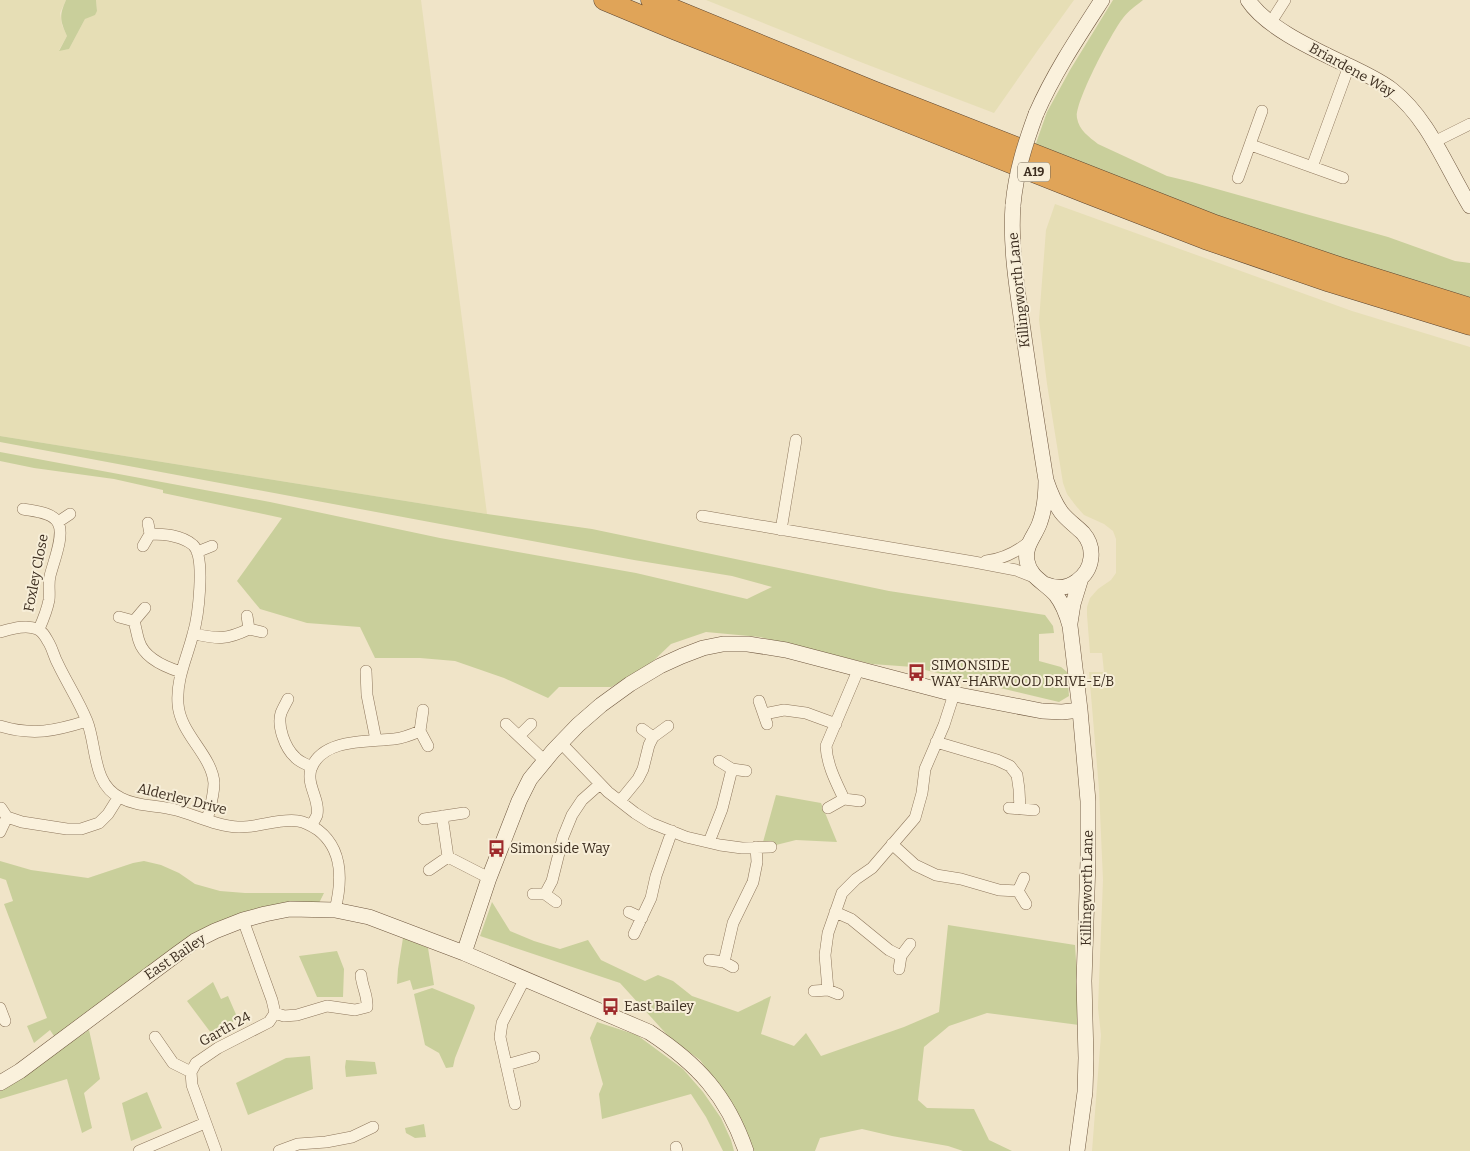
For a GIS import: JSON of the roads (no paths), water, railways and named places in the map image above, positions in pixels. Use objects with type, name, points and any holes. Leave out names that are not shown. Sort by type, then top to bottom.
[{"type":"highway","name":"A19","points":[[604,0],[1086,194],[1330,282],[1470,325]]},
{"type":"highway","name":"A19","points":[[651,0],[873,91],[1215,225],[1339,267],[1470,308]]},
{"type":"street","name":"Killingworth Lane","points":[[1046,480],[1014,271],[1012,242],[1015,180],[1036,114],[1046,91],[1102,0]]},
{"type":"street","name":"Briardene Way","points":[[1248,0],[1270,22],[1306,45],[1381,82],[1399,95],[1415,112],[1470,206]]},
{"type":"street","points":[[1270,22],[1285,0]]},
{"type":"street","points":[[1312,166],[1349,66]]},
{"type":"street","points":[[1238,178],[1262,111]]},
{"type":"street","points":[[1434,142],[1470,124]]},
{"type":"street","points":[[1250,145],[1343,178]]},
{"type":"street","points":[[781,530],[796,440]]},
{"type":"street","points":[[702,516],[1016,570],[1056,588],[1068,586],[1081,578],[1088,570],[1091,551],[1086,538],[1074,527],[1057,506],[1051,496],[1046,480]]},
{"type":"street","points":[[1046,480],[1044,509],[1041,521],[1027,548],[1027,560],[1031,572],[1052,590],[1060,600],[1070,626]]},
{"type":"street","name":"Foxley Close","points":[[23,509],[44,512],[58,522],[60,530],[50,577],[49,599],[39,629]]},
{"type":"street","name":"Foxley Close","points":[[58,522],[70,514]]},
{"type":"street","points":[[974,562],[998,559],[1017,551],[1041,528],[1053,524],[1066,524],[1074,527]]},
{"type":"street","points":[[143,546],[149,528],[176,537],[194,547],[197,552],[200,567],[194,634],[181,672],[178,705],[190,737],[208,765],[214,783],[207,820]]},
{"type":"street","points":[[197,552],[212,546]]},
{"type":"street","points":[[1070,626],[1073,604],[1081,578]]},
{"type":"street","points":[[134,621],[145,608]]},
{"type":"street","points":[[247,616],[249,629]]},
{"type":"street","points":[[119,617],[134,621]]},
{"type":"street","points":[[134,621],[139,643],[145,653],[158,662],[181,672]]},
{"type":"street","name":"Killingworth Lane","points":[[1070,626],[1088,800],[1084,981],[1086,1058],[1077,1151]]},
{"type":"street","points":[[0,632],[29,627],[39,629]]},
{"type":"street","name":"Alderley Drive","points":[[39,629],[51,646],[56,662],[87,721],[98,772],[118,798],[175,810],[236,828],[254,827],[275,822],[298,821],[312,825]]},
{"type":"street","points":[[194,634],[224,638],[235,636],[249,629],[262,632]]},
{"type":"street","points":[[464,953],[489,878],[519,801],[530,779],[561,743],[601,705],[630,684],[660,666],[704,648],[723,644],[748,644],[786,650],[954,694],[1042,711],[1062,712],[1080,710]]},
{"type":"street","points":[[844,799],[827,757],[826,746],[859,668]]},
{"type":"street","points":[[366,671],[367,696],[376,740]]},
{"type":"street","points":[[367,696],[379,694]]},
{"type":"street","points":[[814,991],[833,992],[825,956],[828,934],[842,893],[856,878],[872,868],[915,818],[922,793],[925,769],[954,694]]},
{"type":"street","points":[[288,699],[281,714],[282,732],[287,748],[296,759],[312,767]]},
{"type":"street","points":[[759,701],[765,719],[784,710],[806,713],[836,724]]},
{"type":"street","points":[[270,709],[281,714]]},
{"type":"street","points":[[423,710],[420,731],[428,746]]},
{"type":"street","points":[[0,726],[14,730],[42,732],[62,729],[87,721]]},
{"type":"street","points":[[506,724],[545,761]]},
{"type":"street","points":[[519,736],[531,724]]},
{"type":"street","points":[[620,801],[638,779],[653,737],[668,726]]},
{"type":"street","points":[[642,729],[653,737]]},
{"type":"street","points":[[335,910],[339,882],[338,857],[334,847],[312,825],[317,814],[310,780],[312,767],[322,754],[340,745],[395,739],[410,736],[420,731]]},
{"type":"street","points":[[936,742],[997,760],[1010,766],[1017,775],[1020,789],[1015,809],[1034,810]]},
{"type":"street","points":[[561,743],[600,784],[651,823],[708,842],[742,848],[771,847]]},
{"type":"street","points":[[720,761],[732,769],[746,771]]},
{"type":"street","points":[[708,842],[722,808],[732,769]]},
{"type":"street","points":[[556,902],[539,894],[552,881],[563,837],[572,814],[582,800],[600,784]]},
{"type":"street","points":[[0,832],[4,813],[22,822],[67,829],[81,829],[98,823],[108,814],[118,798]]},
{"type":"street","points":[[828,808],[844,799],[860,801]]},
{"type":"street","points":[[424,818],[464,813]]},
{"type":"street","points":[[442,816],[448,858]]},
{"type":"street","points":[[634,934],[651,898],[656,876],[672,831]]},
{"type":"street","points":[[892,844],[915,865],[936,875],[961,879],[1000,890],[1018,891]]},
{"type":"street","points":[[709,960],[728,964],[734,923],[753,882],[757,862],[756,848]]},
{"type":"street","points":[[448,858],[489,878]]},
{"type":"street","points":[[429,870],[448,858]]},
{"type":"street","points":[[1018,891],[1024,878]]},
{"type":"street","points":[[1018,891],[1026,904]]},
{"type":"street","name":"East Bailey","points":[[0,1083],[20,1071],[195,941],[242,920],[265,914],[290,909],[335,910],[369,917],[464,953],[650,1032],[689,1061],[709,1082],[726,1106],[740,1133],[746,1151]]},
{"type":"street","points":[[629,912],[642,918]]},
{"type":"street","points":[[835,912],[851,919],[889,950],[901,956]]},
{"type":"street","points":[[242,920],[272,1000],[275,1014],[284,1016],[297,1015],[327,1006],[355,1010],[366,1007],[368,1000],[361,984],[361,975]]},
{"type":"street","points":[[899,968],[901,956],[910,944]]},
{"type":"street","points":[[515,1104],[500,1037],[502,1023],[524,980]]},
{"type":"street","points":[[0,1009],[5,1021]]},
{"type":"street","name":"Garth 24","points":[[191,1072],[196,1063],[218,1048],[269,1022],[275,1014]]},
{"type":"street","points":[[155,1037],[173,1063],[191,1072],[192,1085],[216,1151]]},
{"type":"street","points":[[506,1065],[534,1057]]},
{"type":"street","points":[[139,1151],[205,1123]]},
{"type":"street","points":[[279,1151],[298,1144],[326,1142],[352,1137],[373,1127]]},
{"type":"place","name":"SIMONSIDE WAY-HARWOOD DRIVE-E/B","points":[[917,673]]},
{"type":"place","name":"Simonside Way","points":[[496,848]]},
{"type":"place","name":"East Bailey","points":[[610,1006]]}]
